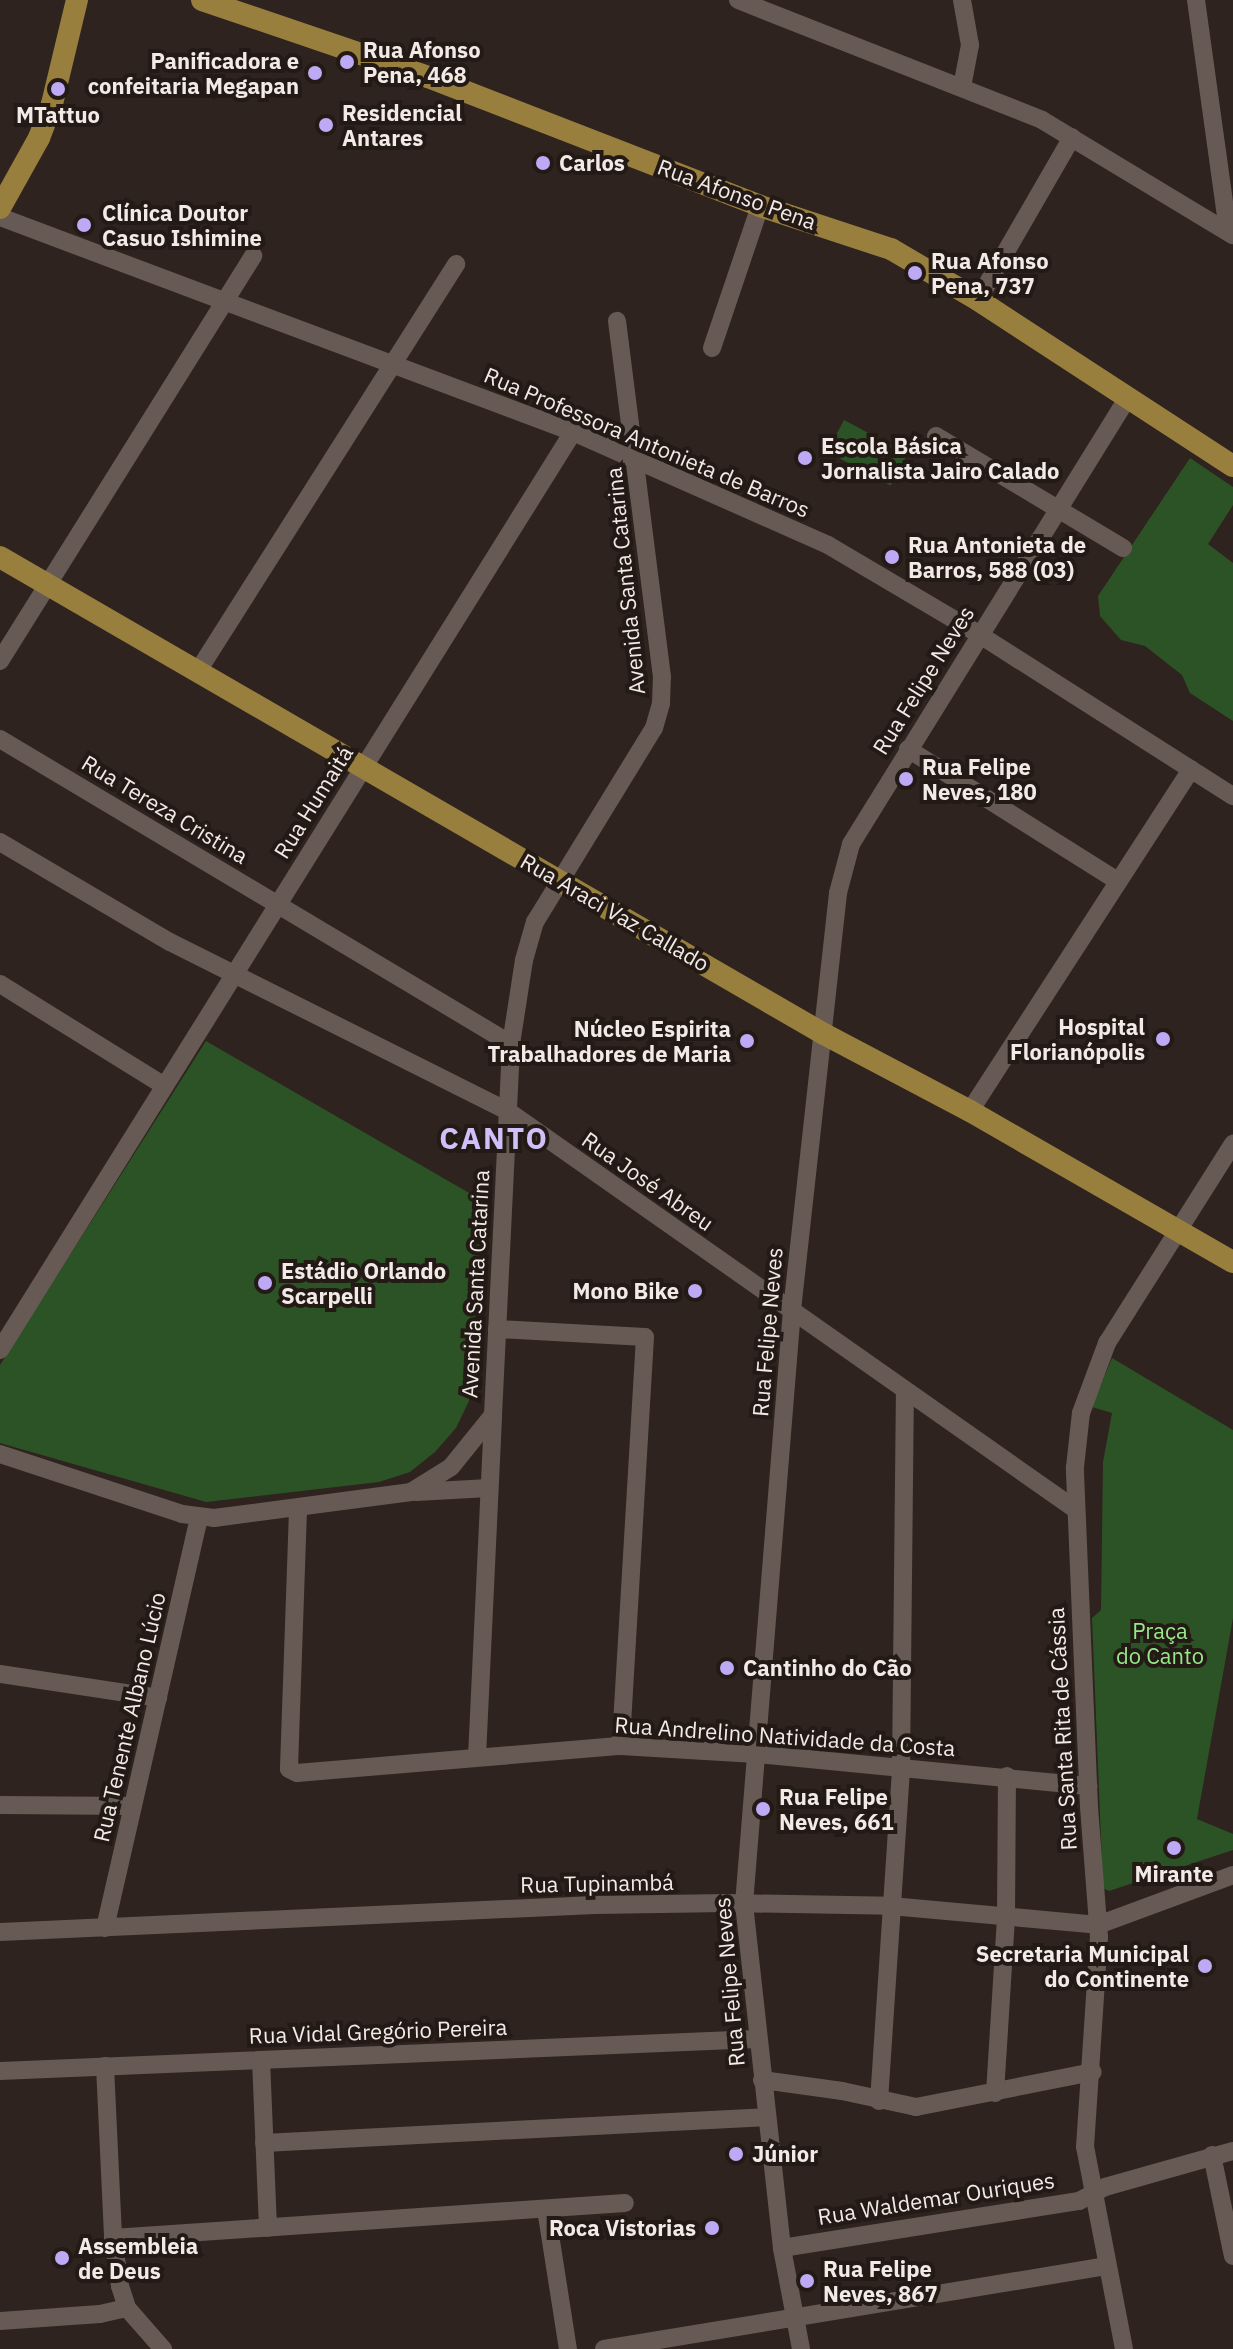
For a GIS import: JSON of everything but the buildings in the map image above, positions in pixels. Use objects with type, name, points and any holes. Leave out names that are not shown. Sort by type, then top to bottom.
[{"type":"main road","points":[[0,208],[39,138],[52,104],[77,0]]},
{"type":"main road","name":"Rua Afonso Pena","points":[[202,0],[428,77],[760,206],[891,249],[978,300],[1233,466]]},
{"type":"main road","name":"Rua Araci Vaz Callado","points":[[0,557],[824,1034],[970,1111],[1233,1262]]},
{"type":"street","points":[[738,0],[1016,108],[1072,137],[1231,233]]},
{"type":"street","points":[[962,0],[970,45],[962,87]]},
{"type":"street","points":[[1196,0],[1231,233]]},
{"type":"street","points":[[1214,128],[1233,132]]},
{"type":"street","points":[[978,300],[1072,137]]},
{"type":"street","points":[[712,348],[760,206]]},
{"type":"street","name":"Rua Professora Antonieta de Barros","points":[[0,217],[573,432],[828,545],[980,635],[1233,796]]},
{"type":"street","points":[[0,661],[253,256]]},
{"type":"street","points":[[198,671],[456,264]]},
{"type":"street","name":"Avenida Santa Catarina","points":[[0,1454],[199,1518],[298,1510],[411,1492],[451,1467],[493,1415],[511,1044],[528,942],[535,922],[654,728],[661,703],[662,677],[617,321]]},
{"type":"street","name":"Rua Felipe Neves","points":[[801,2349],[782,2248],[744,1904],[792,1310],[843,866],[851,844],[908,749],[1128,397]]},
{"type":"street","name":"Rua Humaitá","points":[[0,1350],[92,1198],[573,432]]},
{"type":"street","points":[[936,436],[1123,548]]},
{"type":"street","name":"Rua Tereza Cristina","points":[[0,739],[511,1044]]},
{"type":"street","points":[[908,749],[1118,881]]},
{"type":"street","points":[[970,1111],[1191,769]]},
{"type":"street","name":"Rua José Abreu","points":[[0,842],[232,975],[508,1111],[1075,1509]]},
{"type":"street","points":[[0,984],[163,1085]]},
{"type":"street","name":"Rua Santa Rita de Cássia","points":[[1124,2349],[1085,2147],[1093,2072],[1098,1925],[1075,1509],[1078,1439],[1092,1376],[1128,1305],[1233,1144]]},
{"type":"street","points":[[497,1329],[645,1337],[621,1746]]},
{"type":"street","points":[[879,2101],[901,1767],[905,1390]]},
{"type":"street","points":[[477,1757],[493,1415]]},
{"type":"street","points":[[411,1492],[489,1488]]},
{"type":"street","name":"Rua Andrelino Natividade da Costa","points":[[298,1510],[289,1769],[297,1773],[621,1746],[756,1754],[1088,1786]]},
{"type":"street","name":"Rua Tenente Albano Lúcio","points":[[105,1928],[199,1518]]},
{"type":"street","points":[[0,1674],[158,1698]]},
{"type":"street","points":[[995,2093],[1006,1916],[1007,1776]]},
{"type":"street","points":[[0,1805],[133,1806]]},
{"type":"street","name":"Rua Tupinambá","points":[[0,1932],[594,1905],[744,1904],[891,1906],[1098,1925],[1233,1875]]},
{"type":"street","name":"Rua Vidal Gregório Pereira","points":[[0,2071],[757,2039]]},
{"type":"street","points":[[261,2060],[268,2228]]},
{"type":"street","points":[[105,2066],[113,2238],[127,2308],[163,2349]]},
{"type":"street","points":[[762,2080],[842,2091],[916,2107],[1093,2072]]},
{"type":"street","points":[[264,2143],[766,2117]]},
{"type":"street","name":"Rua Waldemar Ouriques","points":[[782,2248],[1079,2201],[1093,2192],[1233,2151]]},
{"type":"street","points":[[1212,2155],[1233,2256]]},
{"type":"street","points":[[113,2238],[625,2203]]},
{"type":"street","points":[[546,2209],[568,2349]]},
{"type":"street","points":[[604,2349],[1107,2266]]},
{"type":"street","points":[[0,2321],[100,2314],[127,2308]]},
{"type":"green space","points":[[844,420],[908,454],[891,486],[827,452]]},
{"type":"green space","points":[[1190,458],[1233,487],[1233,505],[1208,544],[1233,563],[1233,721],[1190,693],[1182,675],[1145,646],[1121,640],[1100,616],[1098,596]]},
{"type":"green space","name":"Estádio Orlando Scarpelli","points":[[206,1041],[483,1201],[469,1401],[456,1428],[435,1452],[410,1472],[379,1482],[206,1502],[0,1443],[0,1365]]},
{"type":"green space","name":"Praça do Canto","points":[[1112,1358],[1233,1430],[1233,1618],[1197,1819],[1233,1834],[1233,1850],[1109,1891],[1103,1888],[1092,1618],[1101,1610],[1103,1462],[1112,1413],[1092,1407]]},
{"type":"place","name":"Rua Afonso Pena, 468","points":[[347,62]]},
{"type":"place","name":"Panificadora e confeitaria Megapan","points":[[315,73]]},
{"type":"place","name":"MTattuo","points":[[58,89]]},
{"type":"place","name":"Residencial Antares","points":[[326,125]]},
{"type":"place","name":"Carlos","points":[[543,163]]},
{"type":"place","name":"Clínica Doutor Casuo Ishimine","points":[[84,225]]},
{"type":"place","name":"Rua Afonso Pena, 737","points":[[915,273]]},
{"type":"place","name":"Escola Básica Jornalista Jairo Calado","points":[[805,458]]},
{"type":"place","name":"Rua Antonieta de Barros, 588 (03)","points":[[892,557]]},
{"type":"place","name":"Rua Felipe Neves, 180","points":[[906,779]]},
{"type":"place","name":"Hospital Florianópolis","points":[[1163,1039]]},
{"type":"place","name":"Núcleo Espirita Trabalhadores de Maria","points":[[747,1041]]},
{"type":"place","name":"Estádio Orlando Scarpelli","points":[[265,1283]]},
{"type":"place","name":"Mono Bike","points":[[695,1291]]},
{"type":"place","name":"Cantinho do Cão","points":[[727,1668]]},
{"type":"place","name":"Rua Felipe Neves, 661","points":[[763,1809]]},
{"type":"place","name":"Mirante","points":[[1174,1848]]},
{"type":"place","name":"Secretaria Municipal do Continente","points":[[1205,1966]]},
{"type":"place","name":"Júnior","points":[[736,2154]]},
{"type":"place","name":"Roca Vistorias","points":[[712,2228]]},
{"type":"place","name":"Assembleia de Deus","points":[[62,2258]]},
{"type":"place","name":"Rua Felipe Neves, 867","points":[[807,2281]]},
{"type":"district","name":"CANTO","points":[[494,1138]]}]
